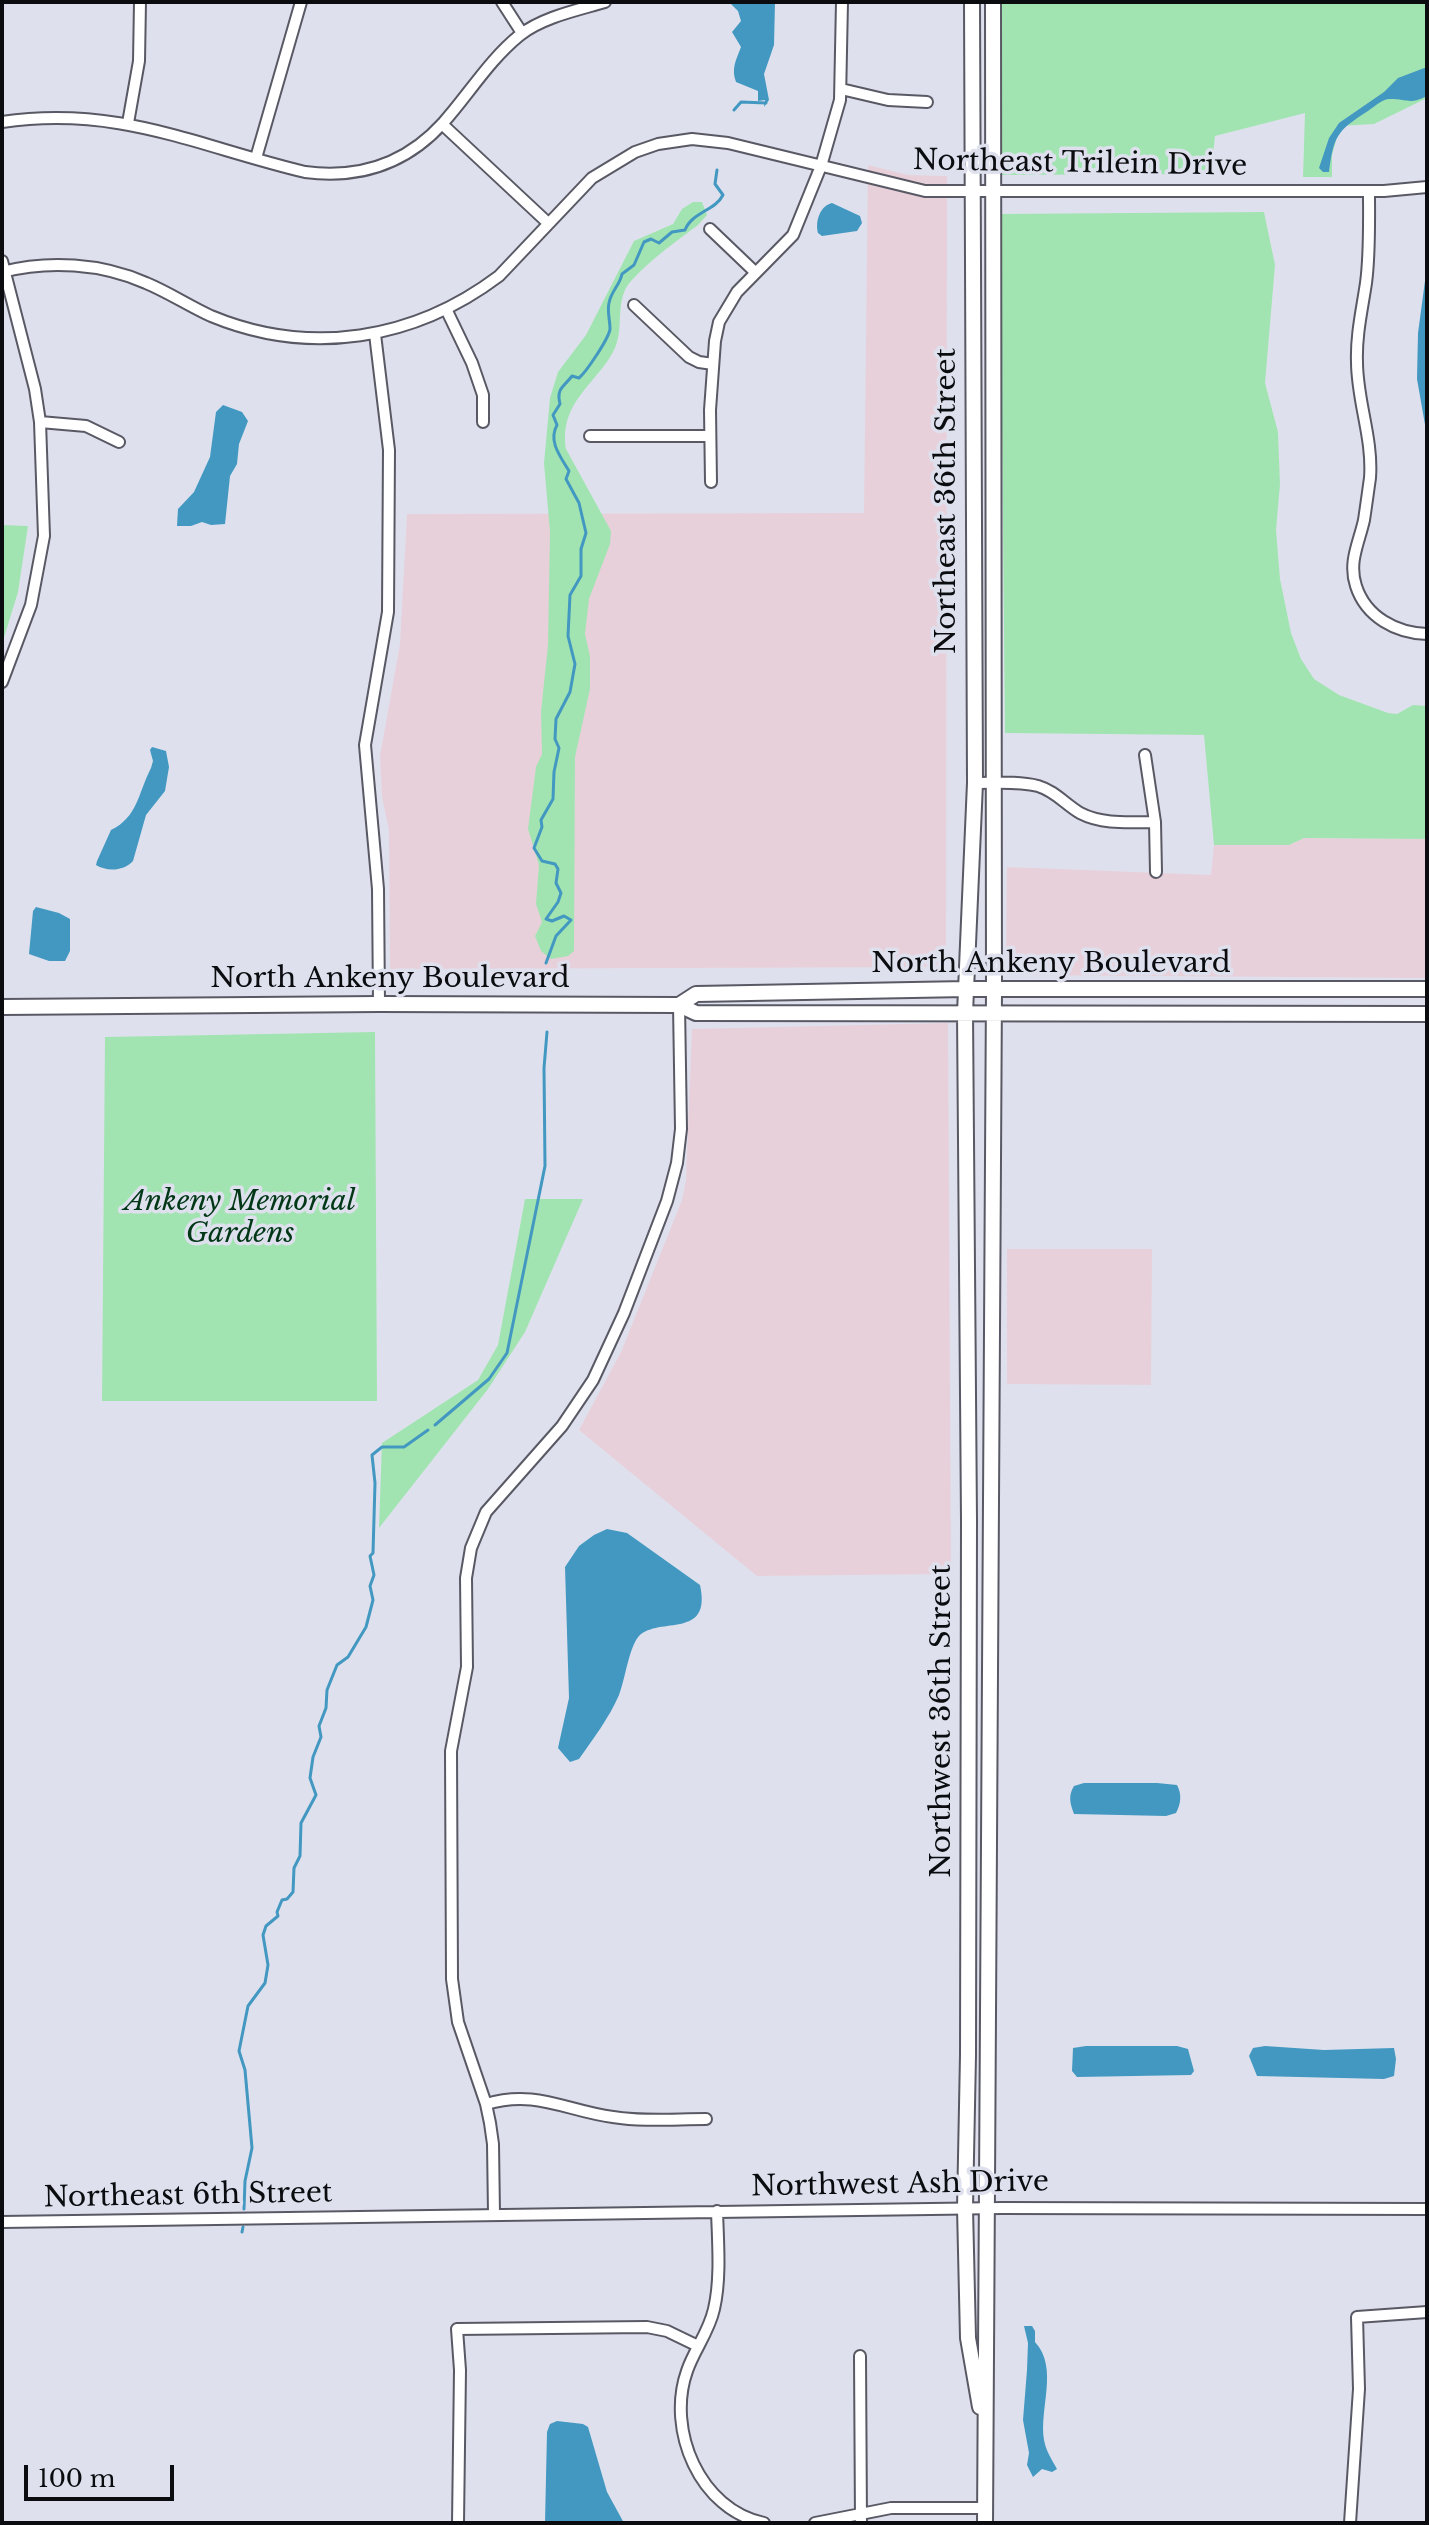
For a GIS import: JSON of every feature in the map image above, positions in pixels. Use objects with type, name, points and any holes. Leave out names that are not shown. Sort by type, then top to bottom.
[{"type":"main road","name":"Northeast 36th Street","points":[[965,1001],[975,783],[972,2]]},
{"type":"main road","name":"Northeast 36th Street","points":[[993,2],[994,1001]]},
{"type":"main road","name":"North Ankeny Boulevard","points":[[679,1005],[696,994],[994,1001],[1427,989]]},
{"type":"main road","name":"Northwest 36th Street","points":[[965,1001],[969,1506],[965,2208],[968,2338],[986,2439]]},
{"type":"main road","name":"North Ankeny Boulevard","points":[[2,1007],[679,1005],[696,1013],[994,1001],[1427,1014]]},
{"type":"main road","name":"Northwest 36th Street","points":[[985,2516],[994,1001]]},
{"type":"street","points":[[128,123],[139,61],[140,2]]},
{"type":"street","points":[[256,158],[301,2]]},
{"type":"street","points":[[502,2],[522,33]]},
{"type":"street","points":[[2,122],[59,117],[128,123],[305,172],[333,176],[355,174],[380,167],[407,153],[442,124],[493,61],[522,33],[605,2]]},
{"type":"street","points":[[711,482],[709,436],[715,341],[725,308],[755,272],[793,235],[821,166],[836,119],[841,89],[842,2]]},
{"type":"street","points":[[841,89],[888,100],[927,102]]},
{"type":"street","points":[[442,124],[548,223]]},
{"type":"street","name":"Northeast Trilein Drive","points":[[3,268],[54,264],[109,271],[142,281],[209,315],[255,330],[305,338],[375,334],[447,311],[499,276],[600,172],[635,152],[658,144],[706,139],[925,191],[1369,191],[1427,187]]},
{"type":"street","points":[[1369,191],[1368,259],[1356,359],[1370,477],[1363,523],[1353,556],[1353,576],[1366,605],[1384,622],[1405,632],[1427,634]]},
{"type":"street","points":[[710,229],[755,272]]},
{"type":"street","points":[[2,682],[31,605],[44,536],[40,422],[35,389],[3,268]]},
{"type":"street","points":[[634,305],[689,357],[713,364]]},
{"type":"street","points":[[447,311],[472,363],[483,395],[483,422]]},
{"type":"street","points":[[375,334],[389,450],[388,612],[365,745],[380,918],[379,1004]]},
{"type":"street","points":[[40,422],[86,426],[119,442]]},
{"type":"street","points":[[590,436],[709,436]]},
{"type":"street","points":[[1145,755],[1155,822],[1156,872]]},
{"type":"street","points":[[975,783],[1033,785],[1047,789],[1079,812],[1104,821],[1155,822]]},
{"type":"street","points":[[494,2214],[493,2144],[486,2104],[458,2022],[452,1979],[451,1751],[467,1667],[466,1578],[471,1548],[486,1512],[562,1426],[593,1380],[624,1313],[667,1201],[681,1129],[679,1005]]},
{"type":"street","points":[[486,2104],[524,2098],[563,2103],[612,2117],[706,2119]]},
{"type":"street","name":"Northwest Ash Drive","points":[[375,2217],[965,2208],[1427,2209]]},
{"type":"street","points":[[717,2211],[716,2300],[710,2323],[687,2372],[680,2422],[689,2457],[705,2483],[728,2508],[750,2520],[764,2523]]},
{"type":"street","name":"Northeast 6th Street","points":[[2,2222],[375,2217]]},
{"type":"street","points":[[1350,2523],[1359,2389],[1357,2317],[1427,2312]]},
{"type":"street","points":[[458,2523],[460,2370],[457,2329],[647,2327],[667,2331],[698,2346]]},
{"type":"street","points":[[860,2356],[860,2518]]},
{"type":"street","points":[[815,2523],[860,2518],[891,2508],[985,2516]]},
{"type":"shaded area","points":[[868,165],[908,175],[947,176],[946,967],[390,969],[389,830],[382,797],[380,756],[400,644],[407,514],[864,513]]},
{"type":"shaded area","points":[[1304,838],[1427,839],[1427,978],[1017,975],[1006,963],[1007,867],[1211,875],[1214,845],[1289,845]]},
{"type":"shaded area","points":[[948,1023],[951,1574],[757,1576],[579,1430],[621,1352],[682,1200],[686,1180],[692,1029]]},
{"type":"shaded area","points":[[1007,1249],[1152,1249],[1151,1385],[1007,1384]]},
{"type":"green space","points":[[1002,2],[1427,2],[1427,98],[1374,124],[1340,126],[1332,155],[1332,177],[1303,177],[1305,113],[1215,136],[1211,174],[1002,175]]},
{"type":"green space","points":[[693,202],[702,202],[707,215],[631,281],[622,297],[617,343],[606,364],[573,407],[565,433],[566,449],[611,531],[610,544],[589,599],[585,634],[590,656],[590,689],[575,757],[574,951],[568,956],[551,959],[541,951],[535,936],[542,922],[536,904],[539,865],[528,829],[536,767],[542,754],[541,712],[548,645],[550,532],[544,463],[550,398],[558,372],[586,335],[634,241],[673,224],[682,209]]},
{"type":"green space","points":[[1264,212],[1275,265],[1265,383],[1278,432],[1280,484],[1276,530],[1280,579],[1291,633],[1301,659],[1314,679],[1339,695],[1388,713],[1397,714],[1413,705],[1427,706],[1427,839],[1304,838],[1289,845],[1214,845],[1204,735],[1005,733],[1000,214]]},
{"type":"green space","points":[[2,525],[28,526],[18,592],[2,644]]},
{"type":"green space","name":"Ankeny Memorial Gardens","points":[[375,1032],[377,1401],[102,1401],[105,1037]]},
{"type":"green space","points":[[525,1199],[583,1199],[525,1332],[488,1389],[379,1528],[382,1443],[478,1380],[498,1345]]},
{"type":"water","points":[[729,2],[775,2],[774,45],[764,74],[769,100],[764,107],[765,100],[758,101],[758,91],[736,82],[734,69],[741,47],[732,32],[741,21],[738,11]]},
{"type":"water","points":[[1427,67],[1427,96],[1412,101],[1387,99],[1378,104],[1343,129],[1335,142],[1329,172],[1319,168],[1329,138],[1339,123],[1384,92],[1398,78]]},
{"type":"water","points":[[832,203],[860,216],[862,223],[857,231],[822,236],[818,233],[819,215],[824,207]]},
{"type":"water","points":[[1427,266],[1427,436],[1417,379],[1418,333]]},
{"type":"water","points":[[223,405],[242,412],[248,421],[239,444],[237,464],[230,476],[225,524],[202,522],[177,526],[178,509],[194,492],[210,457],[216,412]]},
{"type":"water","points":[[152,747],[166,751],[169,767],[165,791],[146,815],[133,861],[120,869],[100,867],[96,865],[97,861],[111,830],[127,818],[136,804],[153,761]]},
{"type":"water","points":[[36,907],[70,919],[70,951],[65,961],[49,961],[29,954]]},
{"type":"water","points":[[607,1529],[627,1533],[700,1585],[702,1602],[691,1620],[648,1630],[639,1636],[610,1712],[579,1759],[570,1762],[558,1748],[569,1698],[565,1567],[579,1546]]},
{"type":"water","points":[[1084,1783],[1177,1785],[1180,1803],[1176,1813],[1166,1816],[1074,1814],[1071,1793],[1074,1786]]},
{"type":"water","points":[[1177,2046],[1188,2049],[1194,2071],[1191,2075],[1077,2077],[1072,2071],[1073,2048]]},
{"type":"water","points":[[1253,2048],[1324,2050],[1394,2048],[1394,2076],[1384,2079],[1257,2076],[1249,2056]]},
{"type":"water","points":[[1024,2326],[1032,2326],[1035,2331],[1035,2342],[1046,2364],[1044,2440],[1057,2469],[1052,2472],[1042,2469],[1033,2477],[1027,2465],[1029,2453],[1023,2420],[1028,2343]]},
{"type":"water","points":[[557,2421],[588,2427],[607,2492],[624,2523],[545,2523],[547,2432],[550,2424]]},
{"type":"waterway","points":[[734,110],[741,102],[766,103]]},
{"type":"waterway","points":[[546,963],[556,936],[571,920],[564,916],[552,921],[546,919],[561,893],[556,883],[558,869],[555,864],[542,861],[534,848],[542,827],[541,820],[553,799],[559,748],[555,739],[556,719],[570,692],[575,664],[568,636],[570,595],[581,576],[581,549],[586,533],[579,503],[566,479],[569,471],[554,443],[557,425],[553,415],[560,404],[562,388],[572,376],[579,378],[583,374],[606,339],[610,329],[609,303],[622,274],[634,265],[644,242],[651,239],[659,243],[672,232],[685,230],[693,219],[715,205],[723,195],[715,184],[717,170]]},
{"type":"waterway","points":[[435,1425],[489,1379],[507,1353],[545,1166],[544,1068],[547,1032]]},
{"type":"waterway","points":[[244,2209],[245,2181],[252,2148],[245,2070],[239,2051],[248,2006],[265,1983],[268,1965],[263,1935],[266,1926],[278,1916],[282,1900],[293,1892],[294,1868],[300,1856],[301,1823],[316,1795],[310,1778],[313,1757],[321,1737],[319,1726],[326,1708],[327,1690],[337,1665],[348,1657],[366,1627],[373,1600],[370,1586],[374,1575],[370,1556],[373,1553],[375,1483],[372,1455],[382,1447],[404,1447],[428,1430]]},
{"type":"waterway","points":[[242,2232],[243,2227]]}]
